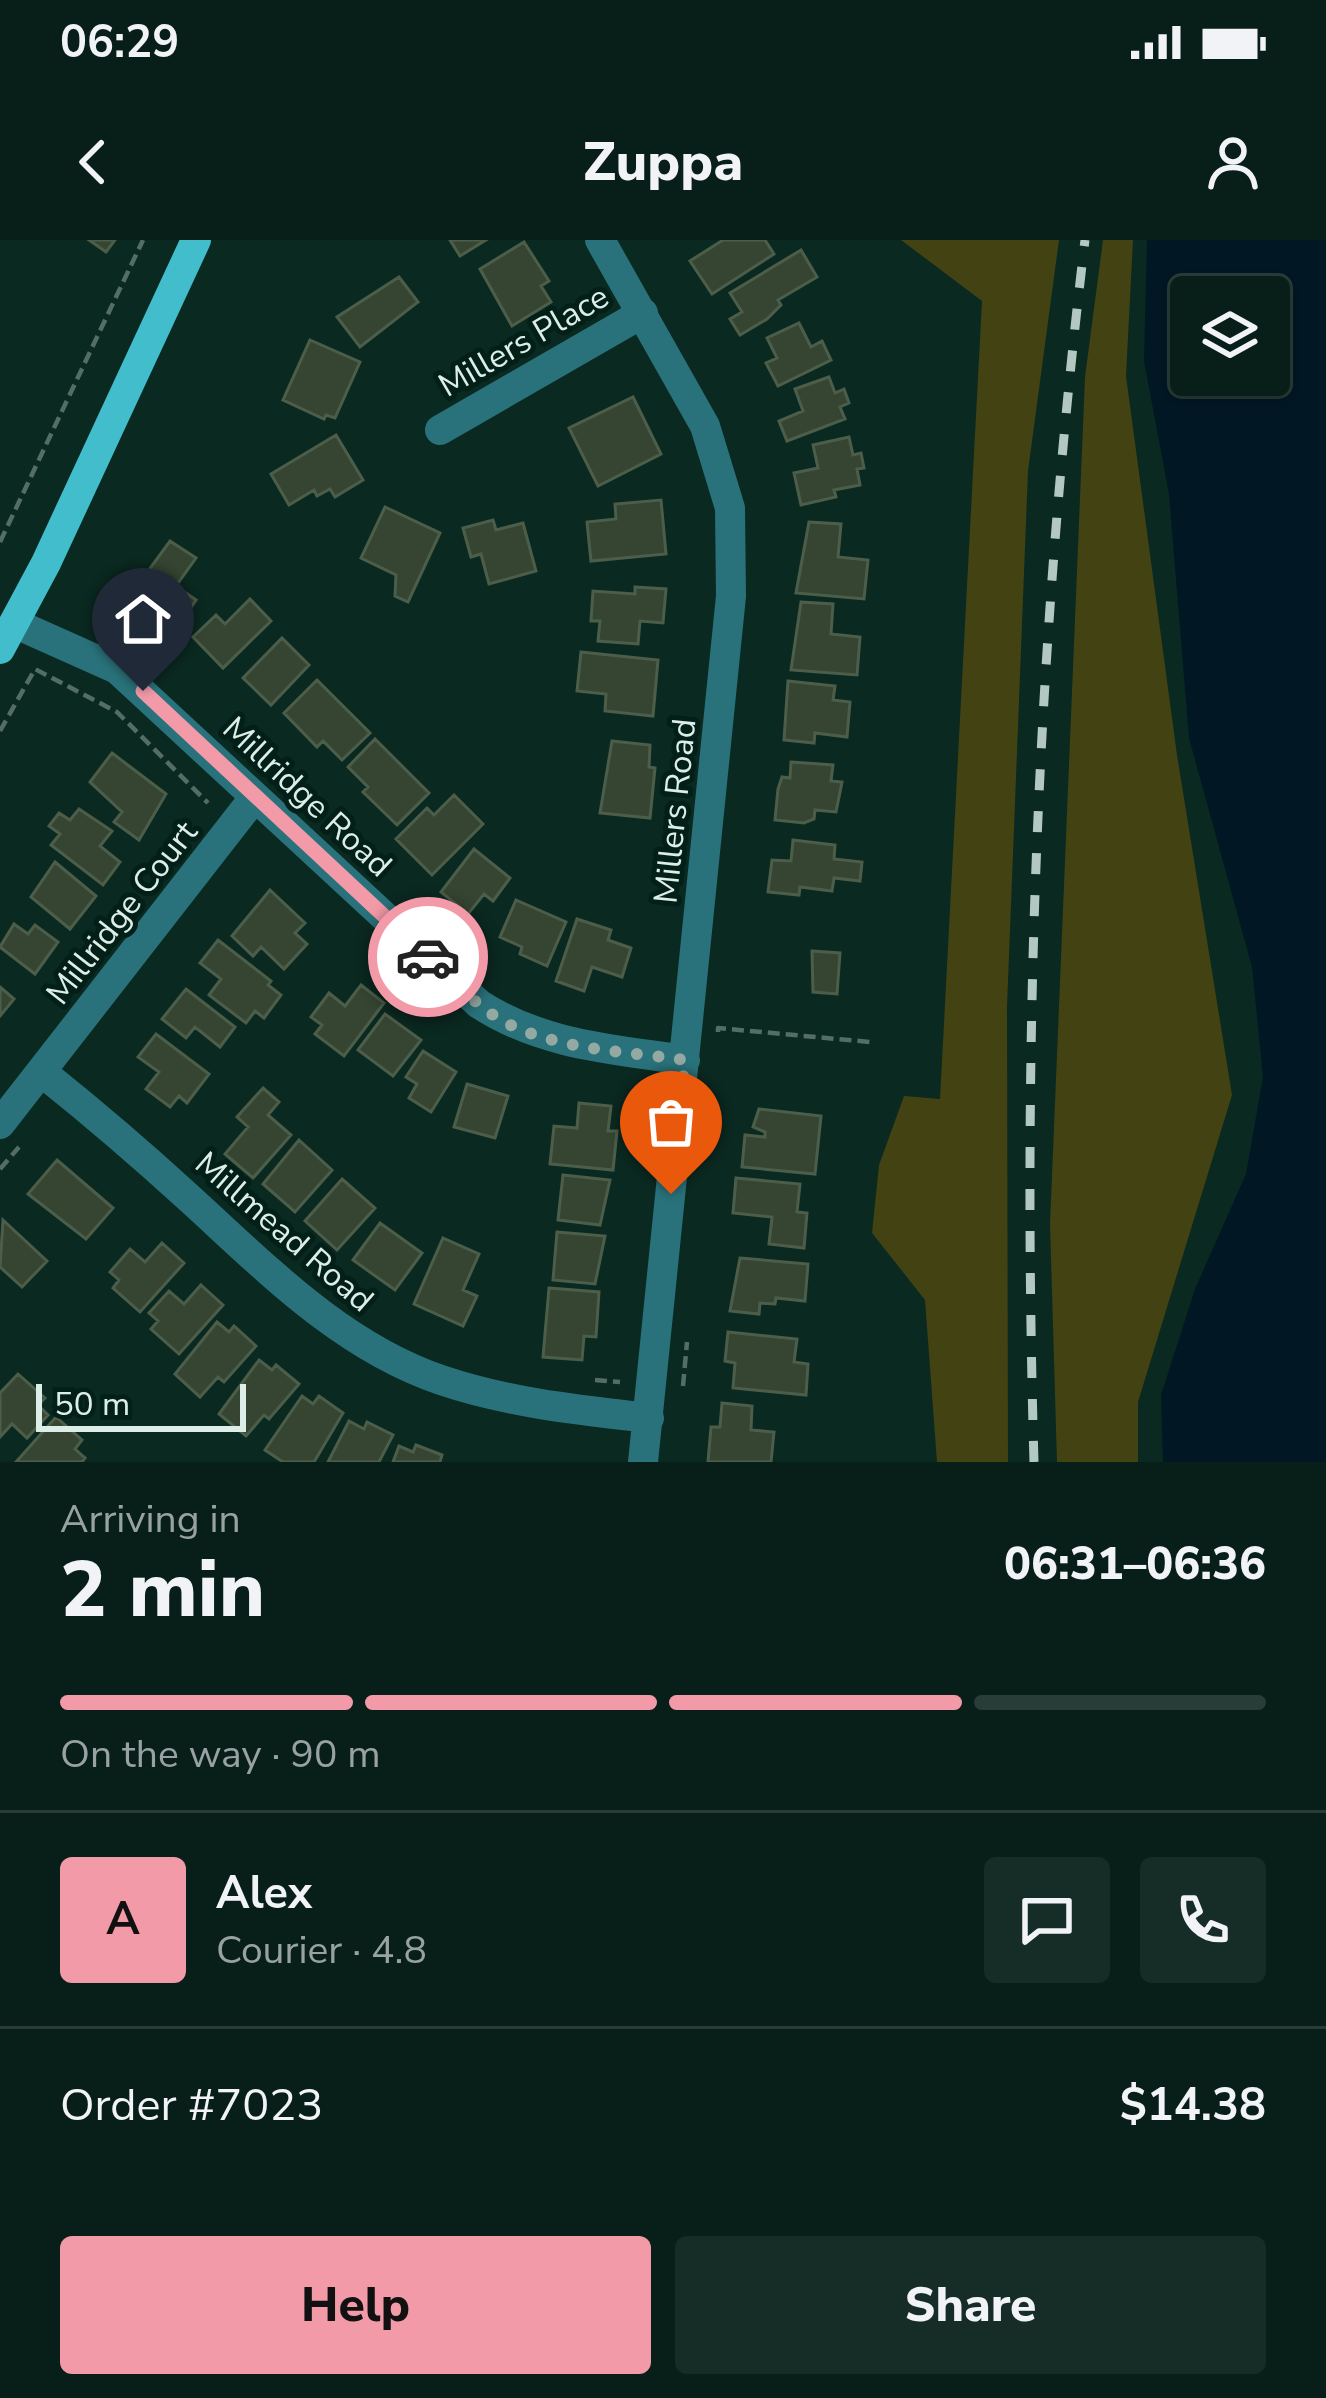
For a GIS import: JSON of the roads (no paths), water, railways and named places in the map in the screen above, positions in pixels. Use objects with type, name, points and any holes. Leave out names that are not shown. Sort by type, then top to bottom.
[{"type":"main road","points":[[7,636],[196,240]]},
{"type":"street","name":"Millers Road","points":[[600,240],[705,426],[730,508],[731,596],[643,1462]]},
{"type":"street","name":"Millers Place","points":[[440,430],[643,313]]},
{"type":"street","name":"Millridge Road","points":[[7,636],[116,669],[479,1004],[515,1028],[566,1042],[685,1060]]},
{"type":"street","name":"Millridge Court","points":[[0,1124],[254,798]]},
{"type":"street","name":"Millmead Road","points":[[43,1073],[119,1133],[289,1290],[359,1342],[439,1379],[533,1405],[649,1418]]},
{"type":"water","points":[[1147,240],[1326,240],[1326,1462],[1163,1462],[1161,1395],[1195,1289],[1246,1174],[1263,1077],[1252,967],[1189,738],[1169,494],[1144,361]]},
{"type":"railway","points":[[1034,1462],[1030,1156],[1037,850],[1055,545],[1085,240]]}]
